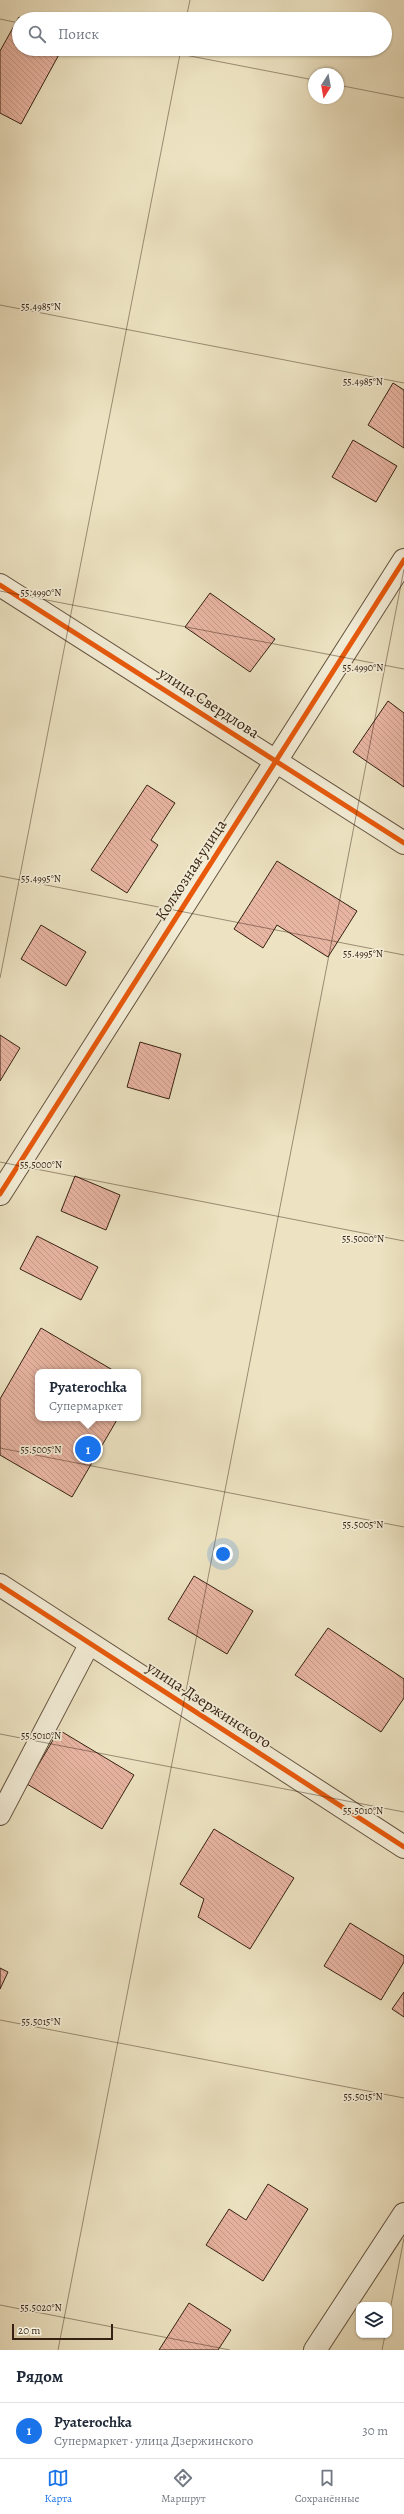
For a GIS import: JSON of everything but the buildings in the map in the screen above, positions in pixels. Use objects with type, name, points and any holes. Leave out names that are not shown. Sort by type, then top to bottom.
[{"type":"street","name":"Колхозная улица","points":[[0,1194],[404,560]]},
{"type":"street","name":"улица Свердлова","points":[[0,585],[404,843]]},
{"type":"street","name":"улица Дзержинского","points":[[0,1585],[404,1847]]},
{"type":"street","points":[[315,2350],[404,2214]]},
{"type":"lane","points":[[0,1815],[90,1643]]},
{"type":"cycle path","points":[[0,1194],[404,560]]},
{"type":"cycle path","points":[[0,585],[404,843]]},
{"type":"cycle path","points":[[0,1585],[404,1847]]},
{"type":"place","name":"Pyaterochka","points":[[88,1449]]}]
